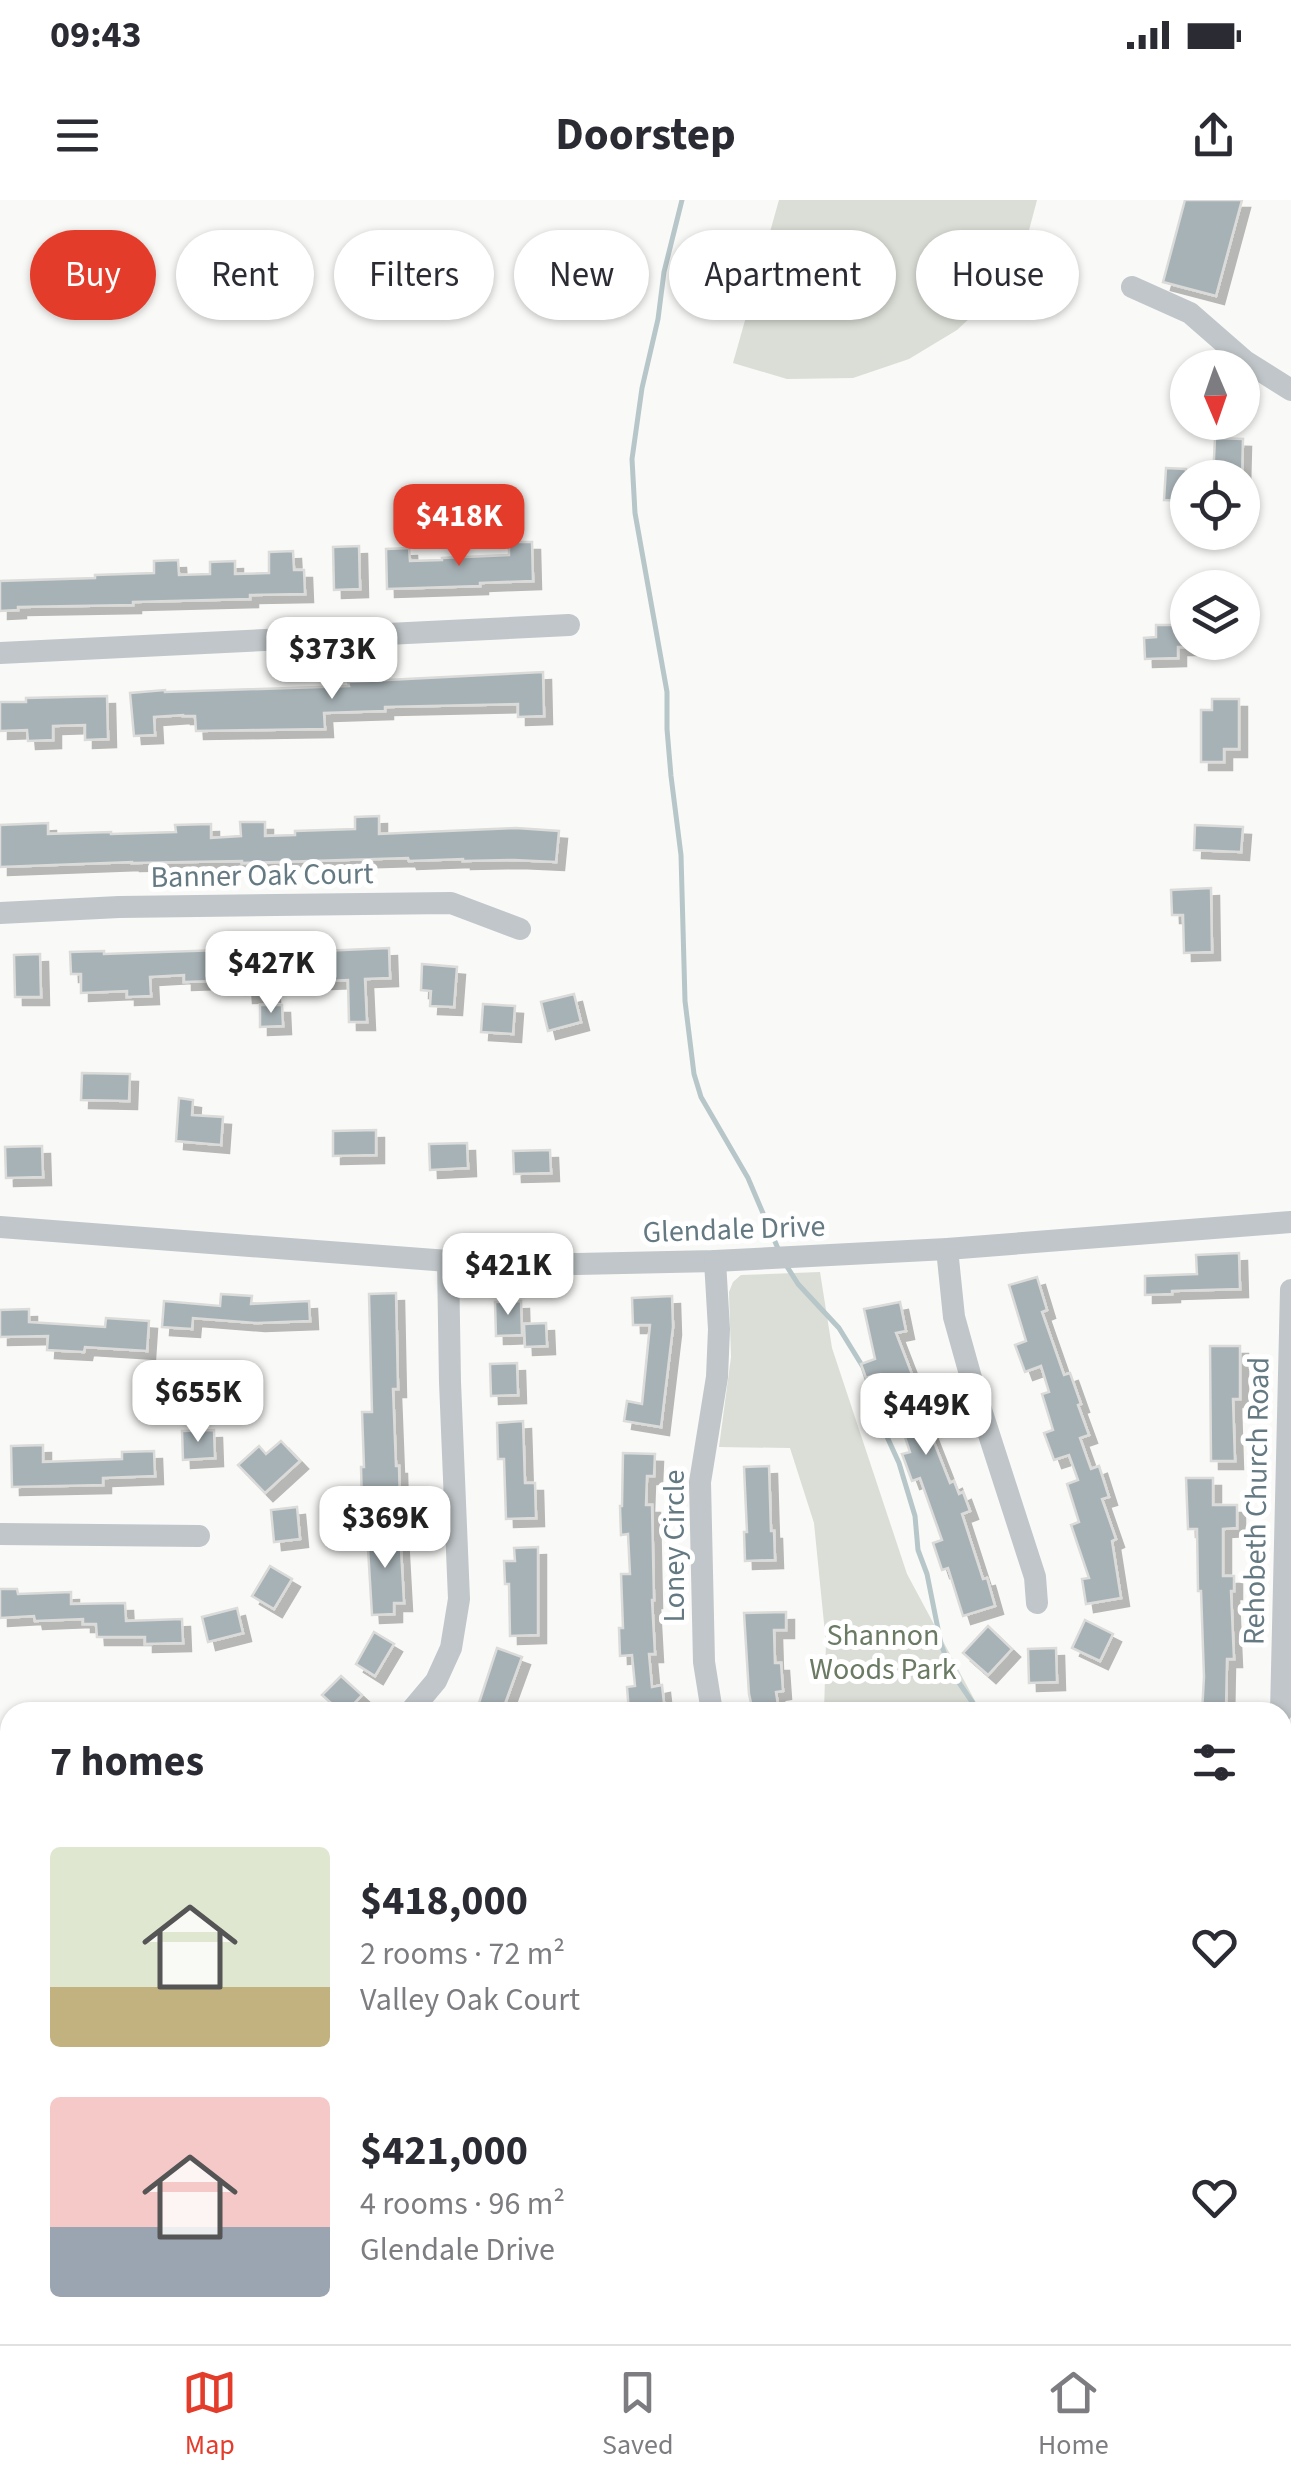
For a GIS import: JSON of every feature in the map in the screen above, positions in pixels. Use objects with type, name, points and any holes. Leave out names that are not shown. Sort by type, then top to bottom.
[{"type":"street","points":[[1132,287],[1190,313],[1245,361],[1291,390]]},
{"type":"street","points":[[0,654],[569,625]]},
{"type":"street","name":"Banner Oak Court","points":[[0,912],[451,903],[520,930]]},
{"type":"street","name":"Glendale Drive","points":[[0,1228],[448,1261],[577,1264],[946,1249],[1291,1222]]},
{"type":"street","points":[[946,1249],[954,1317],[1036,1577],[1037,1603]]},
{"type":"street","points":[[419,1702],[436,1682],[452,1648],[459,1599],[448,1261]]},
{"type":"street","name":"Loney Circle","points":[[710,1702],[704,1662],[700,1482],[717,1377],[715,1261]]},
{"type":"street","name":"Rehobeth Church Road","points":[[1281,1702],[1291,1290]]},
{"type":"street","points":[[0,1534],[199,1536]]},
{"type":"green space","points":[[779,200],[1037,200],[1029,230],[916,230],[916,320],[968,320],[909,359],[853,378],[787,379],[733,363],[745,320],[896,320],[896,230],[771,230]]},
{"type":"green space","name":"Shannon Woods Park","points":[[820,1272],[832,1348],[907,1574],[976,1702],[824,1702],[826,1643],[814,1523],[790,1448],[719,1447],[731,1357],[729,1292],[741,1275]]},
{"type":"building","points":[[1185,200],[1242,200],[1216,296],[1163,282]]},
{"type":"building","points":[[1215,440],[1243,440],[1242,460],[1214,460]]},
{"type":"building","points":[[1166,468],[1170,468],[1170,500],[1164,500]]},
{"type":"building","points":[[509,542],[532,542],[533,581],[387,589],[386,549],[409,548],[410,561],[442,560],[509,555]]},
{"type":"building","points":[[359,546],[360,589],[334,590],[333,547]]},
{"type":"building","points":[[293,551],[294,570],[304,570],[305,594],[0,611],[0,581],[154,573],[154,561],[178,560],[179,575],[210,574],[210,562],[235,561],[235,574],[269,573],[269,552]]},
{"type":"building","points":[[1156,625],[1170,625],[1170,658],[1145,659],[1144,638],[1156,637]]},
{"type":"building","points":[[543,672],[544,716],[518,717],[518,704],[385,707],[385,711],[324,713],[325,729],[196,731],[195,716],[183,715],[154,717],[155,735],[134,736],[130,693],[349,686],[348,682]]},
{"type":"building","points":[[107,696],[108,739],[85,740],[85,725],[53,726],[53,740],[28,741],[27,730],[0,731],[0,702]]},
{"type":"building","points":[[1212,699],[1239,699],[1239,749],[1224,749],[1224,762],[1201,762],[1201,710],[1212,710]]},
{"type":"building","points":[[379,816],[379,834],[516,828],[559,831],[556,862],[408,858],[0,867],[0,825],[48,823],[48,834],[111,834],[176,832],[175,825],[211,824],[211,838],[241,836],[240,822],[265,822],[265,836],[295,835],[295,831],[355,829],[355,817]]},
{"type":"building","points":[[1195,825],[1243,827],[1241,852],[1194,850]]},
{"type":"building","points":[[1211,888],[1212,952],[1184,953],[1183,915],[1172,915],[1171,890]]},
{"type":"building","points":[[389,948],[390,978],[365,979],[367,1022],[349,1022],[348,980],[299,982],[298,952]]},
{"type":"building","points":[[270,951],[272,994],[245,995],[244,980],[184,982],[184,975],[150,977],[151,996],[127,997],[127,991],[81,993],[81,974],[71,974],[70,952]]},
{"type":"building","points":[[40,954],[41,997],[15,997],[14,955]]},
{"type":"building","points":[[422,964],[457,967],[454,1007],[430,1006],[431,991],[421,990]]},
{"type":"building","points":[[574,994],[581,1022],[548,1031],[541,1002]]},
{"type":"building","points":[[483,1004],[515,1006],[513,1034],[481,1032]]},
{"type":"building","points":[[260,1005],[282,1005],[283,1026],[260,1027]]},
{"type":"building","points":[[82,1073],[130,1074],[129,1101],[81,1100]]},
{"type":"building","points":[[179,1098],[193,1100],[192,1115],[223,1117],[221,1145],[176,1141]]},
{"type":"building","points":[[376,1130],[376,1155],[333,1156],[333,1131]]},
{"type":"building","points":[[467,1143],[468,1168],[430,1170],[429,1144]]},
{"type":"building","points":[[42,1146],[43,1177],[6,1178],[5,1147]]},
{"type":"building","points":[[550,1150],[551,1173],[514,1174],[513,1151]]},
{"type":"building","points":[[1239,1253],[1240,1289],[1145,1295],[1145,1276],[1197,1274],[1196,1255]]},
{"type":"building","points":[[1037,1277],[1047,1310],[1042,1312],[1064,1375],[1070,1373],[1081,1404],[1078,1405],[1089,1435],[1080,1438],[1091,1469],[1099,1466],[1109,1497],[1102,1499],[1116,1539],[1112,1541],[1121,1598],[1086,1604],[1082,1579],[1089,1578],[1071,1525],[1079,1522],[1067,1484],[1078,1480],[1069,1455],[1054,1460],[1044,1433],[1053,1430],[1042,1394],[1049,1392],[1041,1366],[1025,1372],[1015,1345],[1026,1341],[1009,1285]]},
{"type":"building","points":[[396,1293],[398,1389],[393,1389],[400,1504],[362,1506],[362,1412],[372,1412],[369,1294]]},
{"type":"building","points":[[221,1294],[252,1296],[251,1304],[309,1301],[310,1321],[257,1323],[193,1318],[192,1329],[162,1327],[164,1301],[220,1306]]},
{"type":"building","points":[[672,1296],[673,1327],[661,1427],[624,1421],[627,1401],[642,1404],[650,1325],[633,1325],[632,1298]]},
{"type":"building","points":[[521,1301],[522,1335],[496,1336],[495,1302]]},
{"type":"building","points":[[900,1302],[906,1331],[896,1333],[920,1395],[926,1393],[936,1424],[928,1427],[950,1483],[954,1481],[959,1494],[963,1492],[970,1511],[962,1514],[995,1606],[963,1616],[948,1568],[942,1570],[933,1543],[942,1540],[920,1478],[912,1481],[902,1454],[910,1452],[889,1389],[880,1392],[874,1375],[866,1378],[861,1364],[875,1359],[864,1309]]},
{"type":"building","points":[[29,1309],[29,1322],[105,1327],[106,1318],[149,1321],[147,1351],[85,1347],[84,1352],[47,1350],[48,1336],[0,1337],[0,1310]]},
{"type":"building","points":[[546,1323],[547,1346],[525,1347],[524,1324]]},
{"type":"building","points":[[1210,1346],[1240,1346],[1240,1399],[1233,1399],[1235,1461],[1211,1461]]},
{"type":"building","points":[[517,1363],[518,1395],[491,1396],[490,1364]]},
{"type":"building","points":[[523,1421],[525,1483],[535,1483],[536,1518],[506,1519],[504,1459],[498,1459],[497,1423]]},
{"type":"building","points":[[214,1430],[215,1458],[183,1460],[182,1431]]},
{"type":"building","points":[[281,1441],[300,1461],[265,1493],[238,1465],[259,1446],[266,1454]]},
{"type":"building","points":[[43,1445],[43,1462],[122,1459],[122,1452],[154,1451],[155,1476],[103,1478],[103,1485],[12,1487],[11,1446]]},
{"type":"building","points":[[623,1453],[655,1454],[654,1476],[647,1476],[646,1505],[652,1505],[654,1600],[655,1654],[649,1654],[652,1687],[662,1685],[664,1702],[628,1702],[627,1687],[635,1686],[632,1655],[620,1656],[621,1574],[630,1574],[628,1534],[621,1535]]},
{"type":"building","points":[[769,1466],[775,1560],[745,1561],[744,1467]]},
{"type":"building","points":[[1186,1478],[1213,1478],[1213,1505],[1237,1505],[1237,1528],[1223,1529],[1223,1576],[1234,1576],[1234,1659],[1227,1659],[1226,1702],[1203,1702],[1197,1529],[1188,1529]]},
{"type":"building","points":[[297,1507],[300,1539],[274,1542],[271,1510]]},
{"type":"building","points":[[400,1531],[404,1603],[394,1603],[394,1614],[372,1615],[367,1532]]},
{"type":"building","points":[[538,1547],[538,1635],[510,1636],[509,1584],[505,1584],[504,1561],[515,1561],[514,1548]]},
{"type":"building","points":[[270,1566],[292,1579],[274,1609],[252,1596]]},
{"type":"building","points":[[0,1589],[17,1589],[18,1594],[71,1592],[71,1604],[125,1603],[126,1621],[182,1619],[183,1643],[145,1644],[145,1637],[97,1637],[96,1624],[83,1624],[83,1619],[0,1618]]},
{"type":"building","points":[[237,1608],[243,1633],[208,1642],[202,1617]]},
{"type":"building","points":[[786,1612],[786,1630],[774,1630],[775,1663],[781,1663],[783,1691],[776,1692],[778,1702],[751,1702],[744,1613]]},
{"type":"building","points":[[1085,1620],[1113,1634],[1100,1661],[1072,1648]]},
{"type":"building","points":[[988,1626],[1012,1649],[988,1675],[963,1653]]},
{"type":"building","points":[[374,1632],[394,1644],[375,1676],[356,1664]]},
{"type":"building","points":[[497,1648],[522,1657],[506,1702],[479,1702]]},
{"type":"building","points":[[1056,1648],[1057,1682],[1029,1683],[1028,1649]]},
{"type":"building","points":[[341,1676],[362,1695],[355,1702],[330,1702],[322,1695]]},
{"type":"waterway","points":[[682,200],[642,388],[632,459],[635,513],[667,692],[671,776],[681,855],[685,1001],[694,1074],[701,1097],[748,1178],[779,1251]]},
{"type":"waterway","points":[[786,1265],[798,1284],[839,1328],[863,1367],[915,1516],[918,1550],[927,1574],[941,1644],[951,1671],[972,1702]]}]
